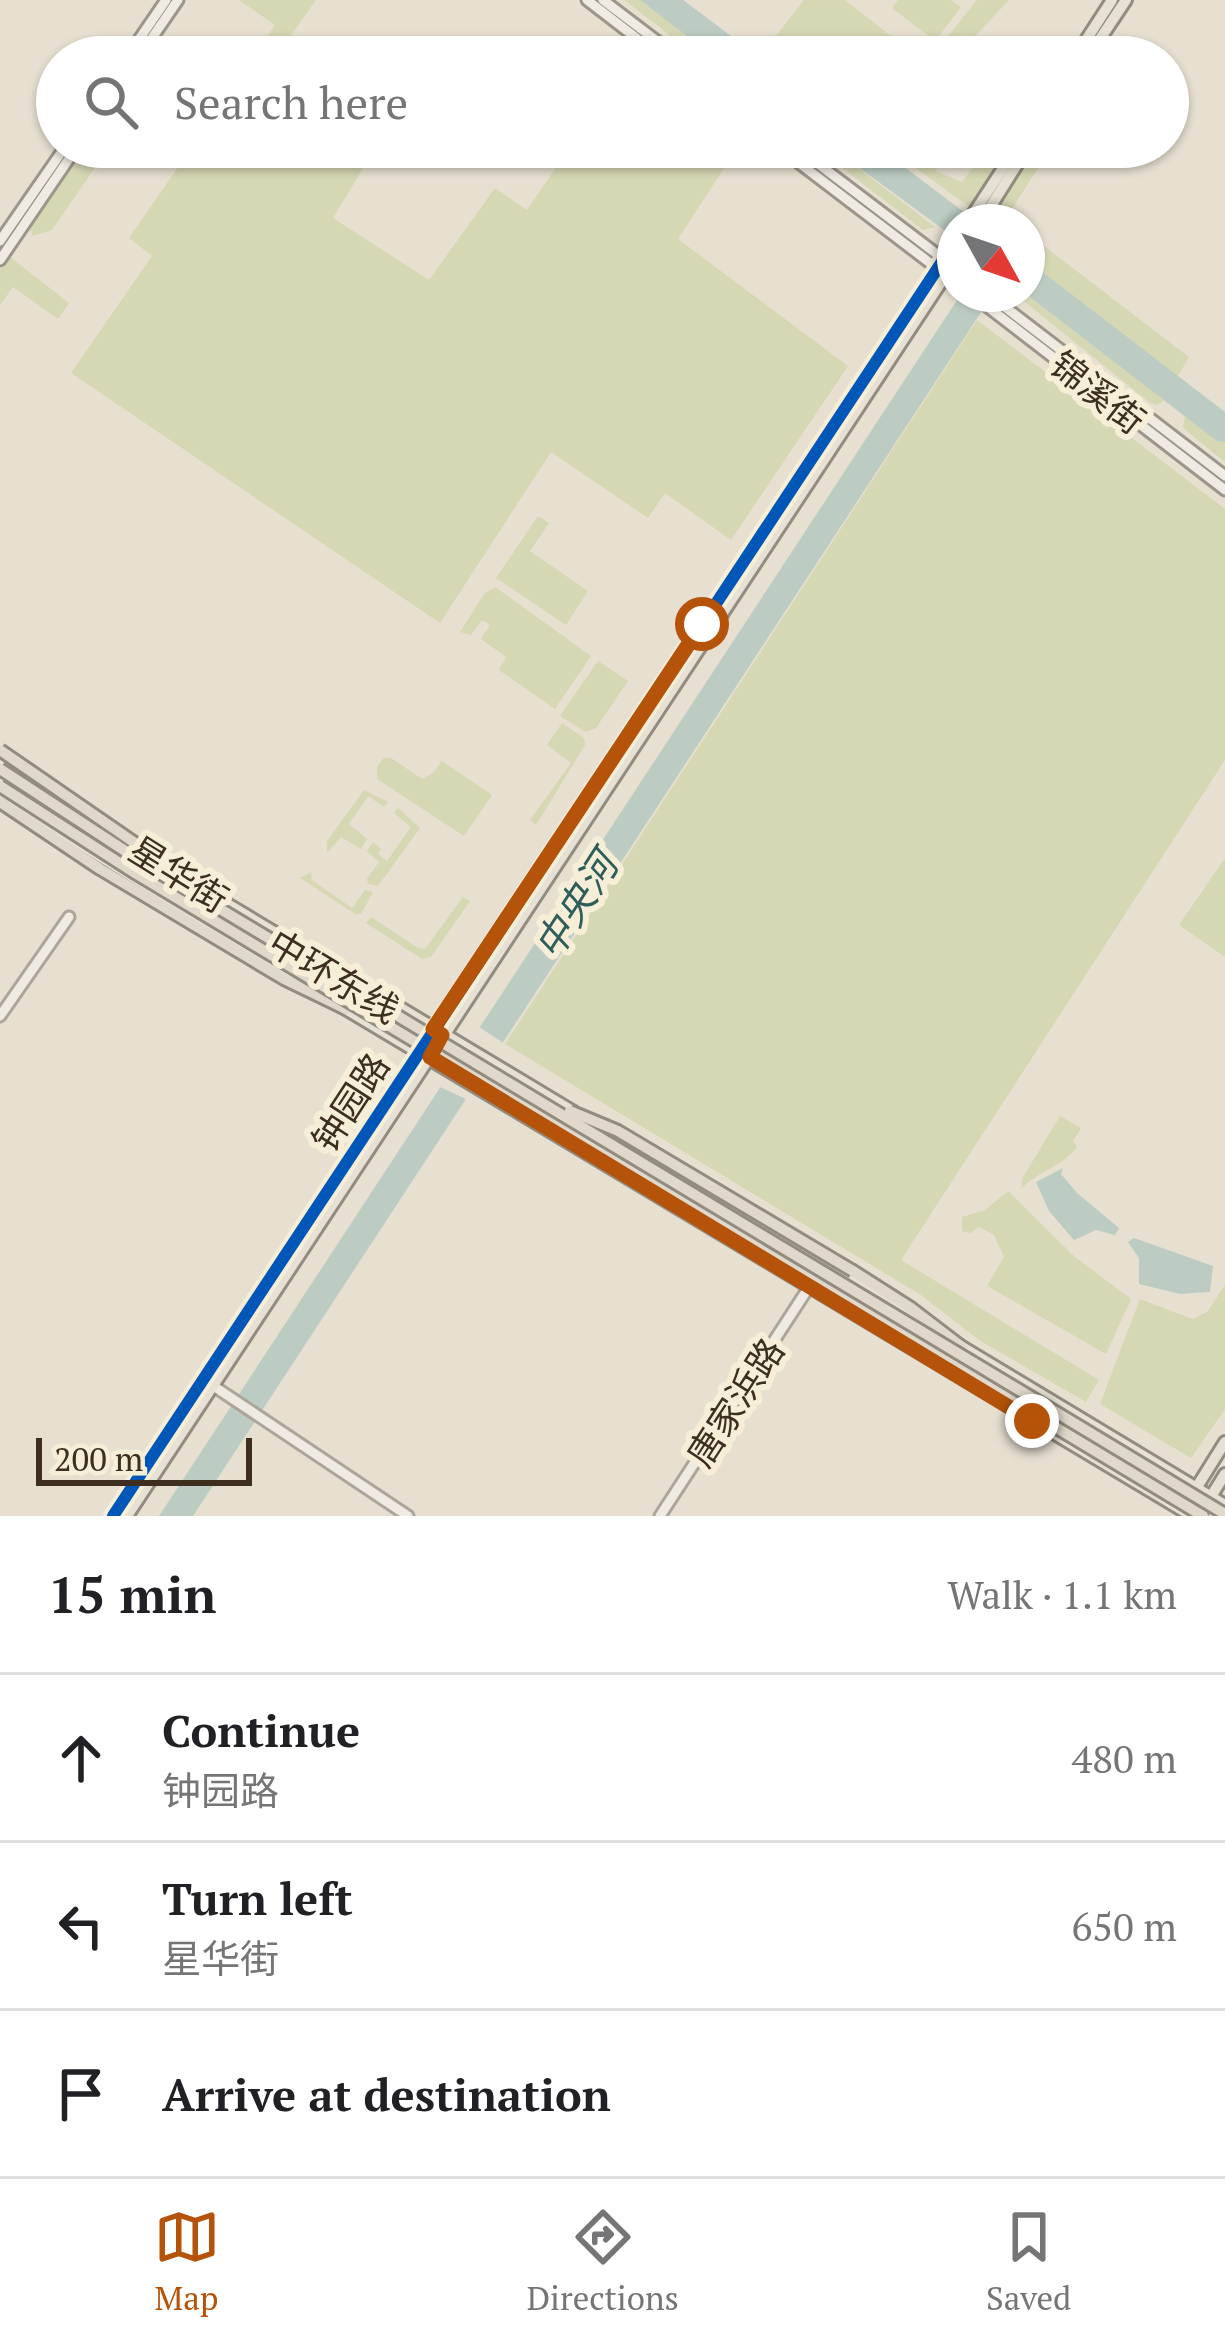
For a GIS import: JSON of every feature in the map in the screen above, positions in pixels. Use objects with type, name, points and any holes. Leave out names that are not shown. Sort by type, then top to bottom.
[{"type":"highway","points":[[0,754],[194,880],[250,926]]},
{"type":"highway","name":"中环东线","points":[[0,769],[142,862],[1222,1512]]},
{"type":"highway","points":[[0,794],[63,846],[284,979],[346,1009]]},
{"type":"highway","name":"中环东线","points":[[0,794],[1195,1511]]},
{"type":"highway","points":[[538,1098],[618,1131],[854,1271],[962,1347]]},
{"type":"main road","points":[[141,36],[166,0]]},
{"type":"main road","points":[[153,36],[178,0]]},
{"type":"main road","points":[[586,0],[633,36]]},
{"type":"main road","points":[[603,0],[650,36]]},
{"type":"main road","points":[[1089,36],[1112,0]]},
{"type":"main road","points":[[1102,36],[1126,0]]},
{"type":"main road","points":[[0,260],[4,235],[50,168]]},
{"type":"main road","points":[[4,235],[60,168]]},
{"type":"main road","points":[[808,168],[937,260]]},
{"type":"main road","points":[[822,168],[937,259]]},
{"type":"main road","points":[[985,204],[1005,168]]},
{"type":"main road","points":[[987,204],[1013,168]]},
{"type":"main road","name":"钟园路","points":[[127,1516],[208,1383],[438,1032],[937,284]]},
{"type":"main road","name":"锦溪街","points":[[1005,312],[1225,490]]},
{"type":"main road","name":"锦溪街","points":[[1006,312],[1225,476]]},
{"type":"main road","name":"星华街","points":[[0,754],[147,855],[962,1347],[1192,1493],[1195,1511]]},
{"type":"main road","name":"星华街","points":[[0,794],[346,1009],[1113,1471],[1195,1511]]},
{"type":"main road","points":[[0,1016],[69,916]]},
{"type":"main road","name":"唐家浜路","points":[[660,1516],[809,1287]]},
{"type":"main road","points":[[208,1383],[408,1516]]},
{"type":"main road","name":"钟园路","points":[[113,1516],[208,1383]]},
{"type":"main road","points":[[1032,1421],[1070,1428],[1150,1477],[1192,1493]]},
{"type":"main road","points":[[1195,1511],[1192,1493],[1225,1442]]},
{"type":"main road","points":[[1113,1471],[1150,1477]]},
{"type":"main road","points":[[1195,1511],[1225,1474]]},
{"type":"main road","points":[[1195,1511],[1222,1512]]},
{"type":"green space","points":[[239,0],[316,0],[291,36],[268,36],[275,25]]},
{"type":"green space","points":[[624,0],[640,0],[687,36],[671,36]]},
{"type":"green space","points":[[804,0],[845,0],[891,36],[776,36]]},
{"type":"green space","points":[[898,0],[951,0],[961,7],[939,36],[928,36],[892,8]]},
{"type":"green space","points":[[977,0],[1009,0],[976,36],[948,36]]},
{"type":"green space","points":[[68,168],[95,168],[52,230],[33,236],[28,226]]},
{"type":"green space","points":[[177,168],[363,168],[333,218],[429,280],[495,188],[527,210],[556,168],[724,168],[678,239],[848,366],[731,540],[665,493],[648,518],[551,452],[440,623],[71,373],[152,256],[129,238]]},
{"type":"green space","points":[[842,168],[858,168],[935,227],[923,230]]},
{"type":"green space","points":[[916,168],[937,168],[935,171],[962,182],[973,168],[1003,168],[980,204],[965,204]]},
{"type":"green space","points":[[1023,168],[1038,168],[1015,204],[998,204]]},
{"type":"green space","points":[[1045,247],[1189,357],[1178,376],[1045,274]]},
{"type":"green space","points":[[10,257],[69,303],[58,319],[13,287],[0,305],[0,270]]},
{"type":"green space","points":[[1045,309],[1164,400],[1158,405],[1037,312]]},
{"type":"green space","points":[[977,320],[1225,509],[1225,760],[901,1260],[1099,1380],[1086,1402],[979,1340],[921,1295],[505,1044]]},
{"type":"green space","points":[[1185,415],[1217,441],[1225,442],[1225,462],[1183,428]]},
{"type":"green space","points":[[538,516],[549,523],[530,551],[588,591],[566,625],[496,578]]},
{"type":"green space","points":[[495,587],[591,656],[555,709],[499,670],[506,657],[481,639],[490,625],[482,620],[471,635],[460,632],[484,594]]},
{"type":"green space","points":[[598,661],[628,681],[596,728],[586,732],[560,716]]},
{"type":"green space","points":[[562,723],[584,738],[585,745],[536,825],[530,820],[571,763],[547,745]]},
{"type":"green space","points":[[384,758],[422,779],[442,761],[492,795],[464,836],[377,779],[377,766]]},
{"type":"green space","points":[[364,790],[388,802],[384,807],[368,796],[349,824],[367,839],[361,849],[341,837],[327,853],[327,841]]},
{"type":"green space","points":[[398,808],[420,828],[378,886],[368,884],[379,862],[367,851],[373,842],[387,861],[411,827],[394,813]]},
{"type":"green space","points":[[1225,858],[1225,957],[1179,925]]},
{"type":"green space","points":[[311,872],[312,880],[352,908],[365,890],[373,892],[361,914],[300,878]]},
{"type":"green space","points":[[463,897],[470,901],[431,957],[422,959],[366,923],[371,917],[425,949]]},
{"type":"green space","points":[[1060,1116],[1081,1128],[1073,1141],[1077,1147],[1021,1189],[1023,1177]]},
{"type":"green space","points":[[1008,1191],[1075,1257],[1131,1299],[1106,1354],[987,1286],[1004,1257],[994,1235],[979,1227],[970,1233],[962,1231],[962,1217],[985,1210]]},
{"type":"green space","points":[[1225,1285],[1225,1409],[1191,1458],[1100,1404],[1140,1299],[1193,1319],[1207,1312]]},
{"type":"water","points":[[640,0],[683,0],[731,36],[687,36]]},
{"type":"water","points":[[860,168],[906,168],[953,204],[937,204],[937,225]]},
{"type":"water","points":[[1045,274],[1225,412],[1225,442],[1217,441],[1045,309]]},
{"type":"water","name":"中央河","points":[[949,312],[981,312],[193,1516],[159,1516]]},
{"type":"water","points":[[1063,1168],[1061,1174],[1077,1193],[1119,1228],[1115,1235],[1096,1230],[1074,1240],[1049,1211],[1036,1182]]},
{"type":"water","points":[[1134,1238],[1213,1266],[1210,1292],[1180,1294],[1139,1284],[1139,1258],[1128,1242]]},
{"type":"pier","points":[[479,1027],[505,1044],[468,1100],[440,1087]]},
{"type":"cycle path","points":[[113,1516],[937,269]]},
{"type":"route","points":[[702,624],[433,1029],[442,1035],[430,1057],[1032,1421]]}]
